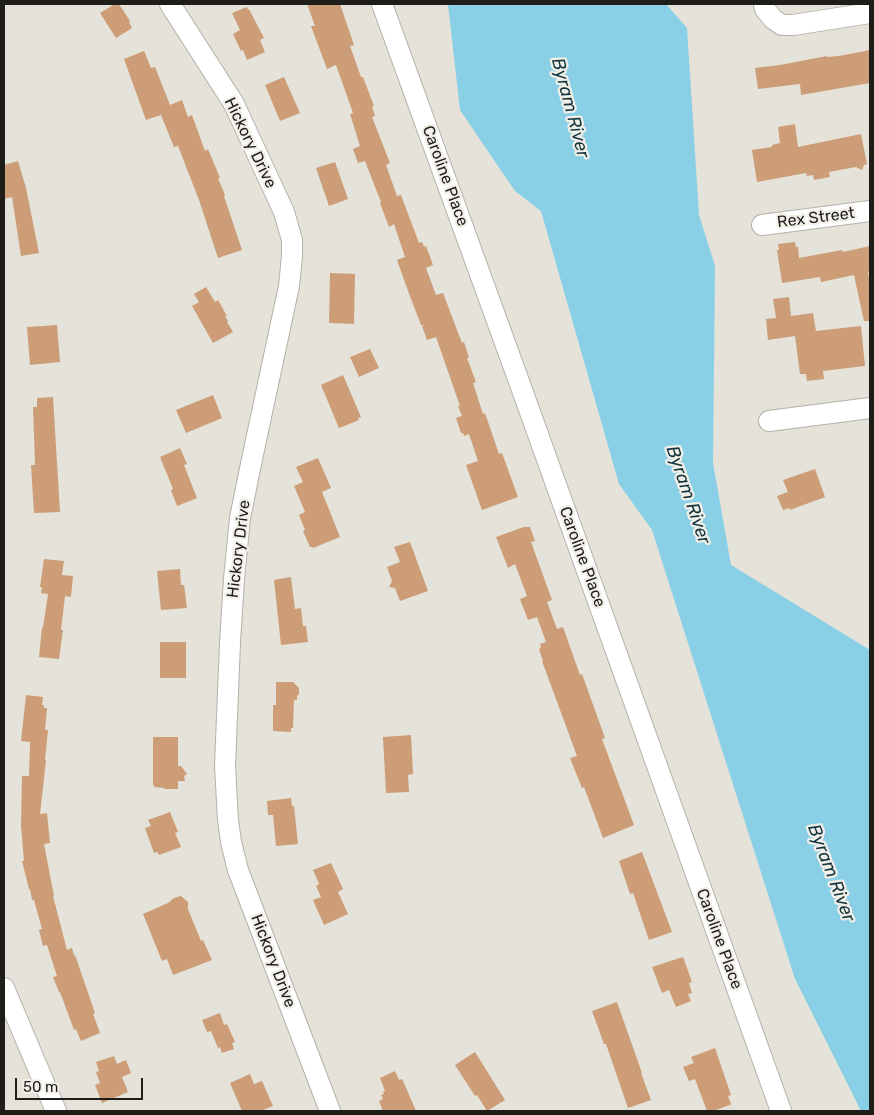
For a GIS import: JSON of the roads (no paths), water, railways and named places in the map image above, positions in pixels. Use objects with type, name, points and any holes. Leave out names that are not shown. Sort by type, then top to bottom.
[{"type":"street","name":"Hickory Drive","points":[[170,4],[234,104],[284,212],[292,240],[289,286],[240,518],[234,579],[225,766],[228,820],[238,870],[330,1111]]},
{"type":"street","name":"Caroline Place","points":[[382,4],[781,1111]]},
{"type":"street","points":[[764,4],[774,19],[782,25],[870,13]]},
{"type":"street","name":"Rex Street","points":[[762,224],[870,211]]},
{"type":"street","points":[[768,420],[870,408]]},
{"type":"street","points":[[4,988],[56,1111]]},
{"type":"water","name":"Byram River","points":[[448,4],[666,4],[687,28],[699,215],[715,266],[713,463],[731,565],[870,650],[870,1111],[861,1111],[795,979],[652,530],[619,484],[541,211],[515,191],[460,110]]}]
